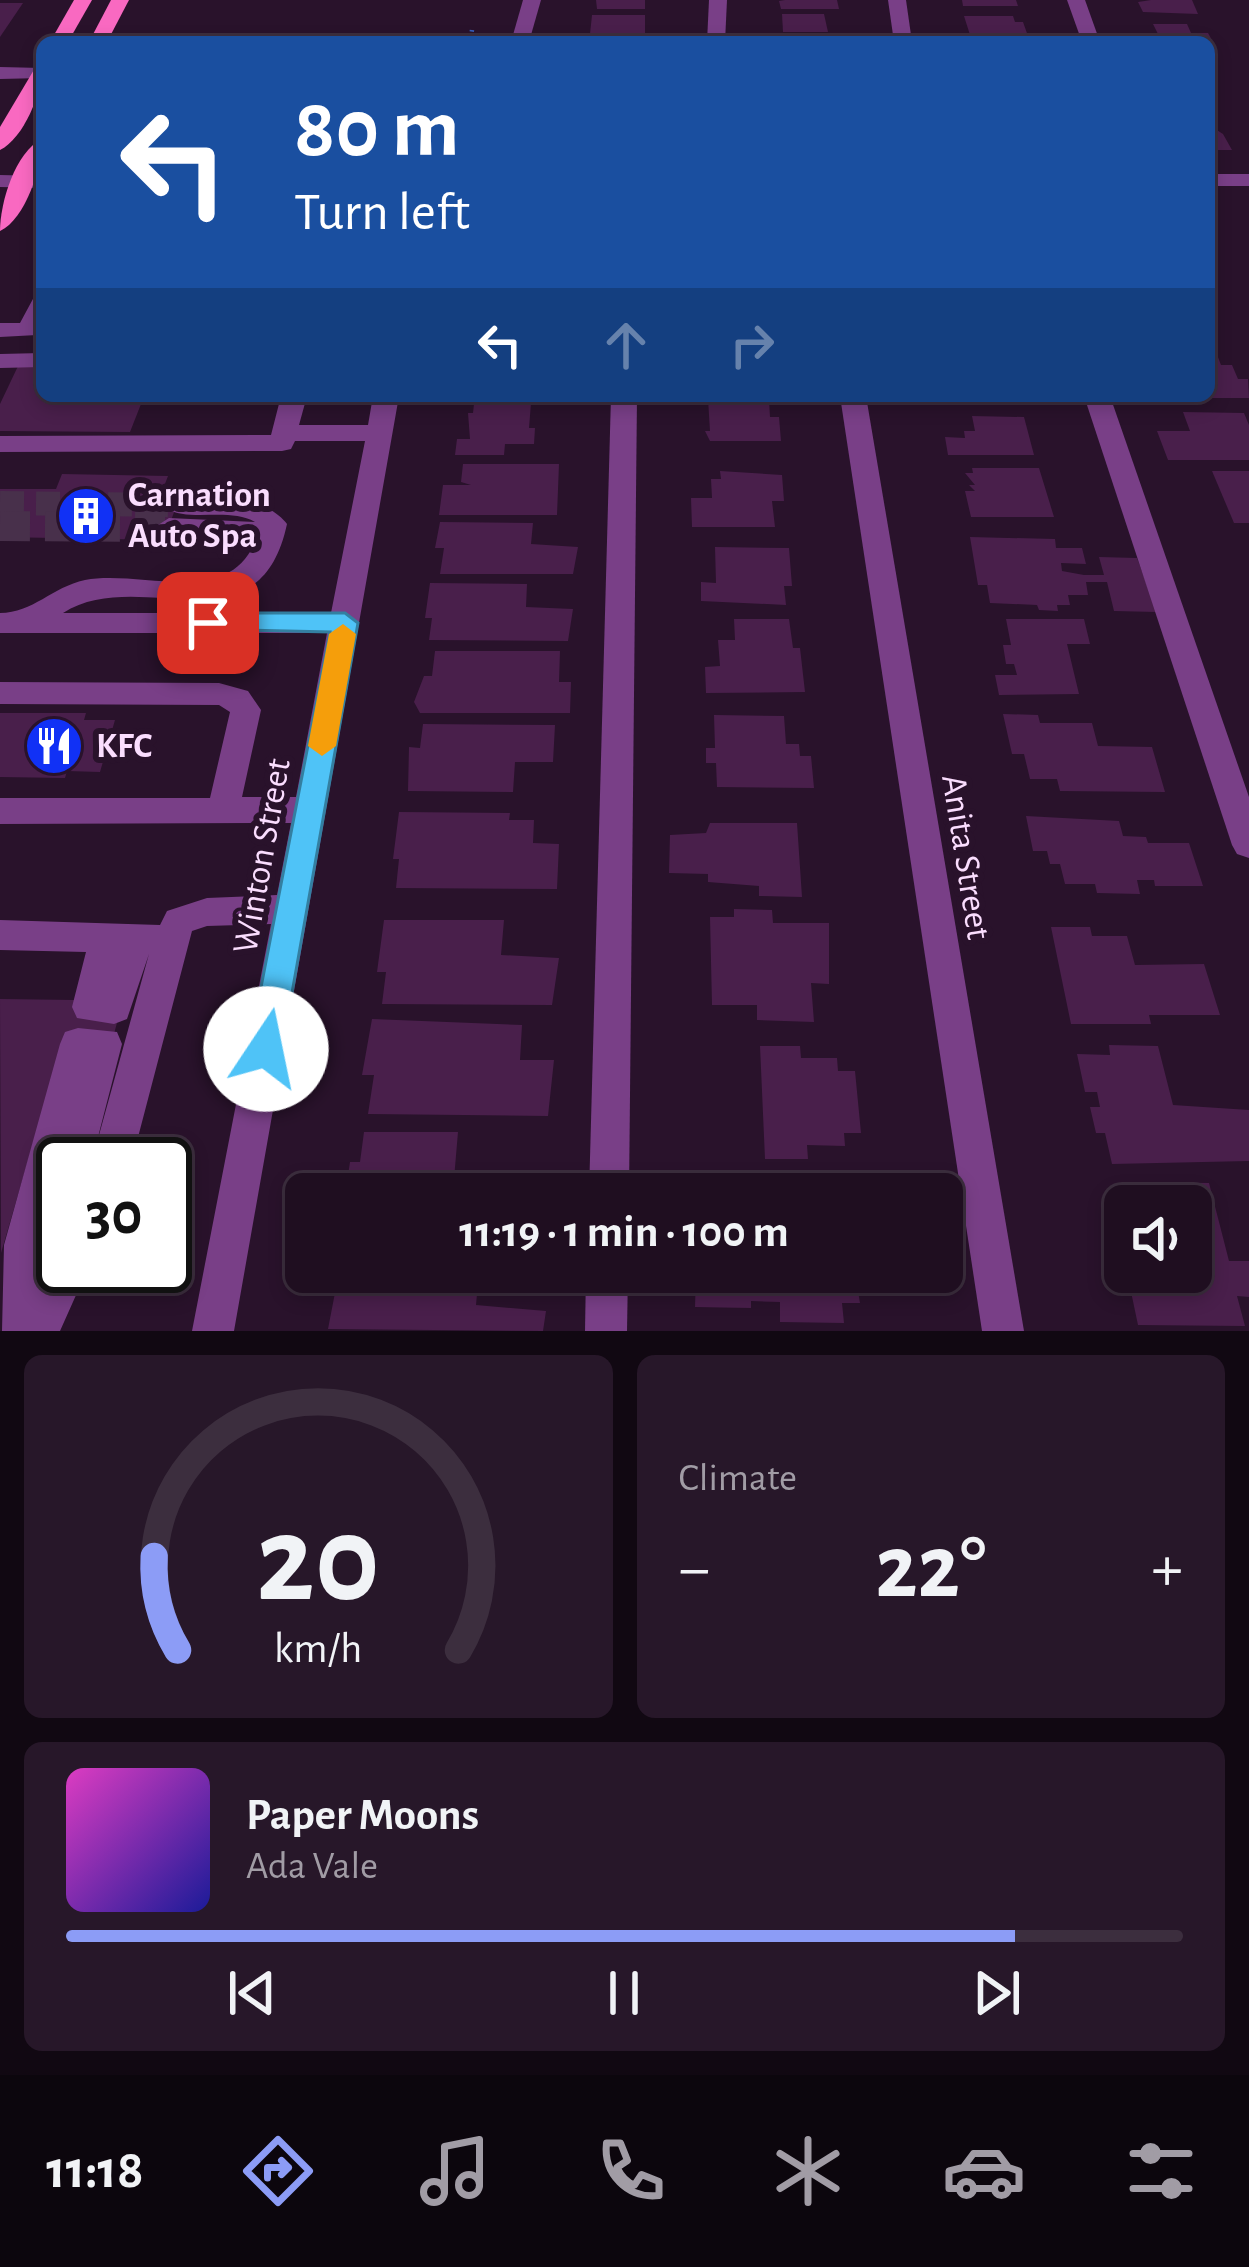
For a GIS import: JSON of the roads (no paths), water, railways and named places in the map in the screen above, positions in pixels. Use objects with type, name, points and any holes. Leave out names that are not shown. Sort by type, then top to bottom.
[{"type":"main road","points":[[62,36],[83,0]]},
{"type":"main road","points":[[101,36],[120,0]]},
{"type":"main road","points":[[0,144],[36,83]]},
{"type":"main road","points":[[0,224],[36,156]]},
{"type":"street","points":[[522,36],[532,0]]},
{"type":"street","points":[[716,36],[718,0]]},
{"type":"street","points":[[897,0],[902,36]]},
{"type":"street","points":[[1076,0],[1088,36]]},
{"type":"street","points":[[0,73],[36,73]]},
{"type":"street","points":[[1215,180],[1249,180]]},
{"type":"street","points":[[0,330],[29,330],[36,315]]},
{"type":"street","points":[[0,361],[36,360]]},
{"type":"street","points":[[0,444],[282,442],[292,402]]},
{"type":"street","name":"Winton Street","points":[[213,1331],[385,402]]},
{"type":"street","points":[[609,1173],[624,402]]},
{"type":"street","name":"Anita Street","points":[[855,402],[1003,1331]]},
{"type":"street","points":[[1099,402],[1249,845]]},
{"type":"street","points":[[285,433],[379,433]]},
{"type":"street","points":[[14,622],[84,590],[217,590],[250,573],[265,559],[268,542],[256,531],[173,516]]},
{"type":"street","points":[[14,622],[345,623]]},
{"type":"street","points":[[0,693],[219,694],[238,699],[246,710],[223,810]]},
{"type":"street","points":[[0,710],[205,711],[230,716],[242,728]]},
{"type":"street","points":[[0,811],[310,810]]},
{"type":"street","points":[[118,1137],[179,921],[207,912],[292,909]]},
{"type":"street","points":[[0,935],[170,940]]},
{"type":"street","points":[[23,1331],[24,1246],[119,940]]},
{"type":"street","points":[[79,1137],[96,1026]]},
{"type":"street","points":[[24,1246],[36,1222]]},
{"type":"street","points":[[38,1331],[56,1293]]},
{"type":"street","points":[[606,1331],[607,1293]]},
{"type":"tunnel","points":[[0,503],[176,505]]},
{"type":"tunnel","points":[[0,526],[169,527]]},
{"type":"place","name":"Carnation Auto Spa","points":[[86,516]]},
{"type":"place","name":"KFC","points":[[54,746]]}]
